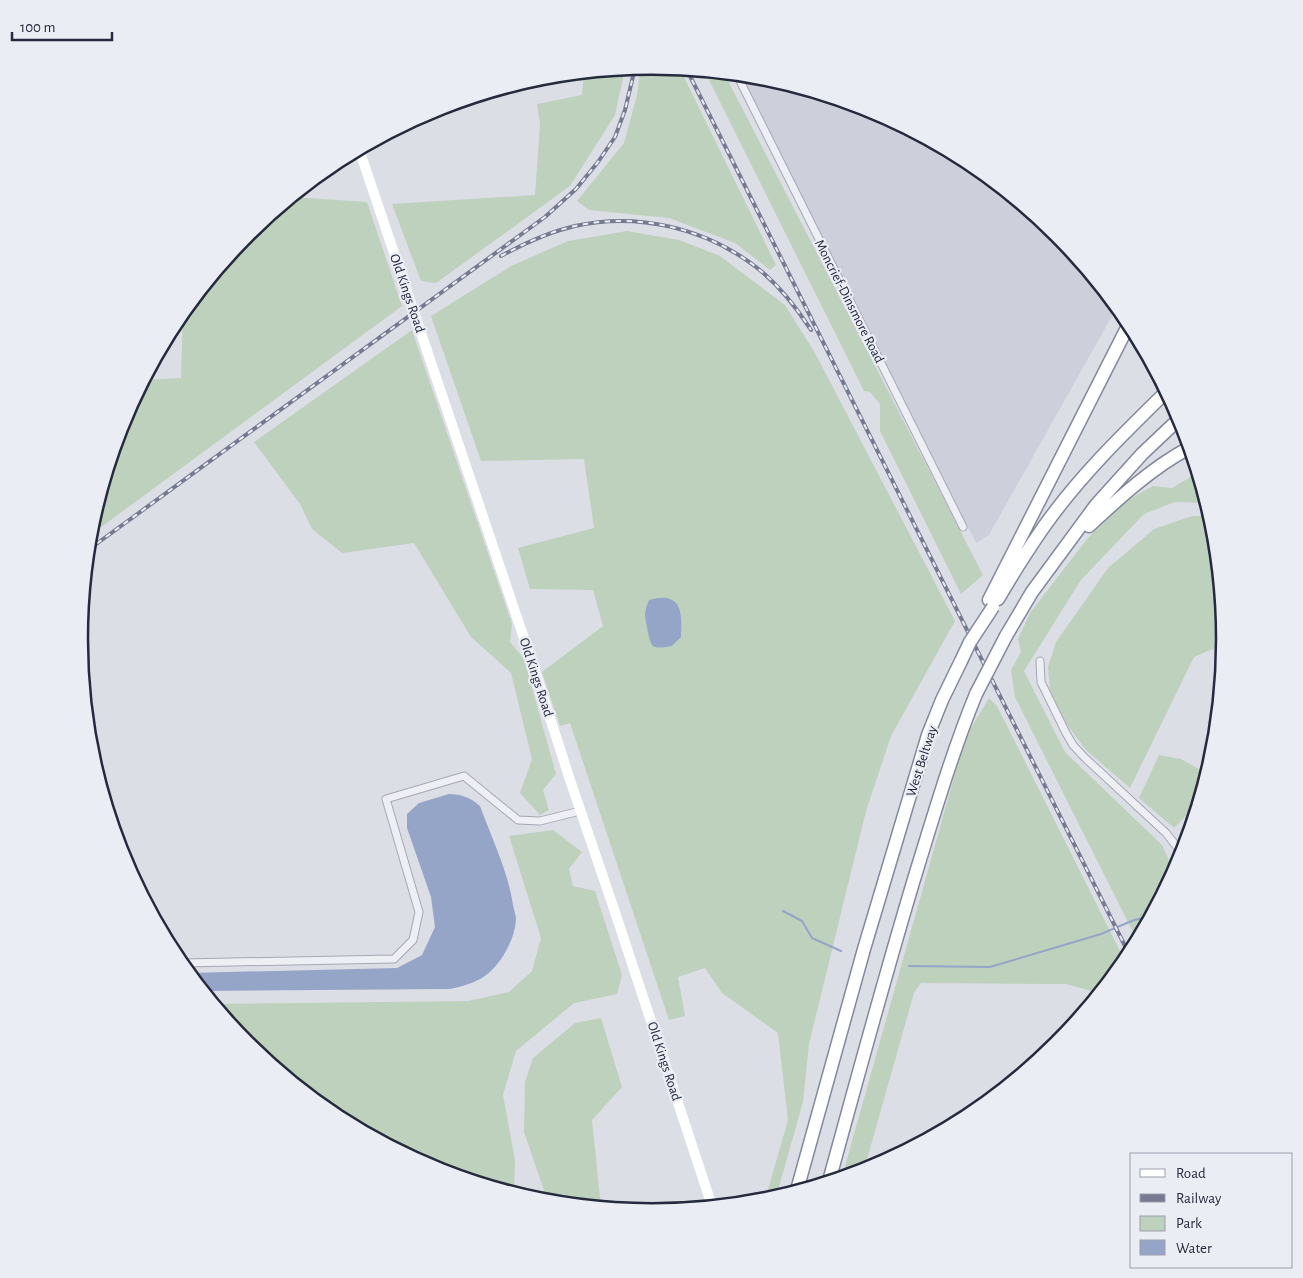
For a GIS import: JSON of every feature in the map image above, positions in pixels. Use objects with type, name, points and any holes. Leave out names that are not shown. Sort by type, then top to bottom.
[{"type":"highway","points":[[991,604],[1125,333]]},
{"type":"highway","name":"West Beltway","points":[[799,1183],[864,949],[928,734],[942,700],[991,604],[1044,527],[1100,458],[1161,397]]},
{"type":"highway","name":"West Beltway","points":[[831,1174],[896,940],[959,734],[976,694],[1006,636],[1032,592],[1096,506],[1142,454],[1173,424]]},
{"type":"highway","points":[[1063,550],[1146,476],[1184,452]]},
{"type":"street","name":"Moncrief-Dinsmore Road","points":[[741,83],[963,527]]},
{"type":"street","name":"Old Kings Road","points":[[361,156],[534,668],[580,812],[619,923],[710,1200]]},
{"type":"street","points":[[1040,661],[1041,682],[1058,719],[1074,745],[1084,757],[1166,833],[1176,846]]},
{"type":"street","points":[[191,963],[394,959],[413,940],[419,912],[386,799],[464,776],[518,820],[540,821],[580,812]]},
{"type":"shaded area","points":[[744,83],[797,94],[867,118],[901,133],[965,170],[1023,215],[1050,240],[1076,267],[1112,315],[989,535],[976,543]]},
{"type":"green space","points":[[640,75],[683,76],[776,265],[770,270],[735,243],[669,218],[589,210],[577,201],[624,143],[637,95]]},
{"type":"green space","points":[[624,76],[615,115],[570,186],[436,283],[421,281],[392,204],[535,195],[540,124],[537,104],[582,95],[583,79]]},
{"type":"green space","points":[[708,78],[728,80],[983,575],[961,594],[880,431],[880,404],[870,392],[864,391]]},
{"type":"green space","points":[[301,198],[367,202],[402,306],[98,529],[117,458],[130,423],[151,380],[181,378],[183,327],[227,267],[253,240]]},
{"type":"green space","points":[[627,231],[679,240],[720,256],[785,305],[815,353],[955,621],[891,736],[866,811],[809,1044],[803,1102],[778,1188],[768,1191],[788,1120],[778,1033],[722,993],[705,968],[678,977],[685,1016],[669,1020],[570,723],[560,726],[542,672],[603,626],[593,590],[530,589],[518,548],[594,528],[584,459],[481,461],[431,316],[511,266],[568,241]]},
{"type":"green space","points":[[412,330],[512,624],[510,642],[524,659],[556,774],[543,790],[549,810],[540,815],[520,793],[532,759],[511,673],[471,637],[414,543],[342,553],[312,529],[300,504],[254,442]]},
{"type":"green space","points":[[1191,476],[1198,503],[1175,502],[1144,514],[1081,580],[1024,671],[1065,752],[1162,845],[1170,862],[1133,932],[1015,697],[1011,670],[1021,652],[1018,639],[1030,613],[1087,539],[1124,502],[1153,486],[1172,488]]},
{"type":"green space","points":[[1192,516],[1202,516],[1211,565],[1216,648],[1194,657],[1130,788],[1086,750],[1065,722],[1050,690],[1048,667],[1056,642],[1108,568],[1154,529]]},
{"type":"green space","points":[[989,698],[997,706],[1120,952],[1092,991],[1066,984],[921,983],[914,993],[867,1160],[844,1169],[965,738]]},
{"type":"green space","points":[[1159,755],[1181,759],[1200,770],[1188,814],[1174,828],[1139,798]]},
{"type":"green space","points":[[553,830],[582,852],[569,869],[573,886],[595,891],[622,975],[617,994],[574,1003],[516,1051],[503,1095],[515,1160],[514,1186],[470,1173],[402,1145],[338,1108],[280,1063],[253,1038],[221,1004],[468,1001],[509,992],[532,971],[541,938],[509,836]]},
{"type":"green space","points":[[601,1018],[622,1087],[592,1120],[600,1200],[545,1193],[524,1132],[525,1082],[533,1058],[575,1023]]},
{"type":"water","points":[[657,598],[670,599],[678,605],[680,610],[681,637],[672,646],[655,647],[650,641],[645,611],[649,600]]},
{"type":"water","points":[[449,794],[466,797],[480,806],[504,867],[516,920],[515,930],[508,948],[492,970],[474,982],[450,989],[211,991],[198,973],[397,968],[422,955],[435,927],[431,897],[407,828],[407,814],[419,803]]},
{"type":"waterway","points":[[783,911],[802,921],[812,938],[841,951]]},
{"type":"waterway","points":[[909,966],[990,967],[1101,934],[1141,919]]},
{"type":"railway","points":[[95,545],[545,217],[576,189],[615,137],[625,110],[633,76]]},
{"type":"railway","points":[[690,76],[1125,945]]},
{"type":"railway","points":[[501,256],[537,238],[575,226],[623,221],[670,227],[693,233],[715,242],[736,253],[756,267],[786,296],[811,330]]}]
